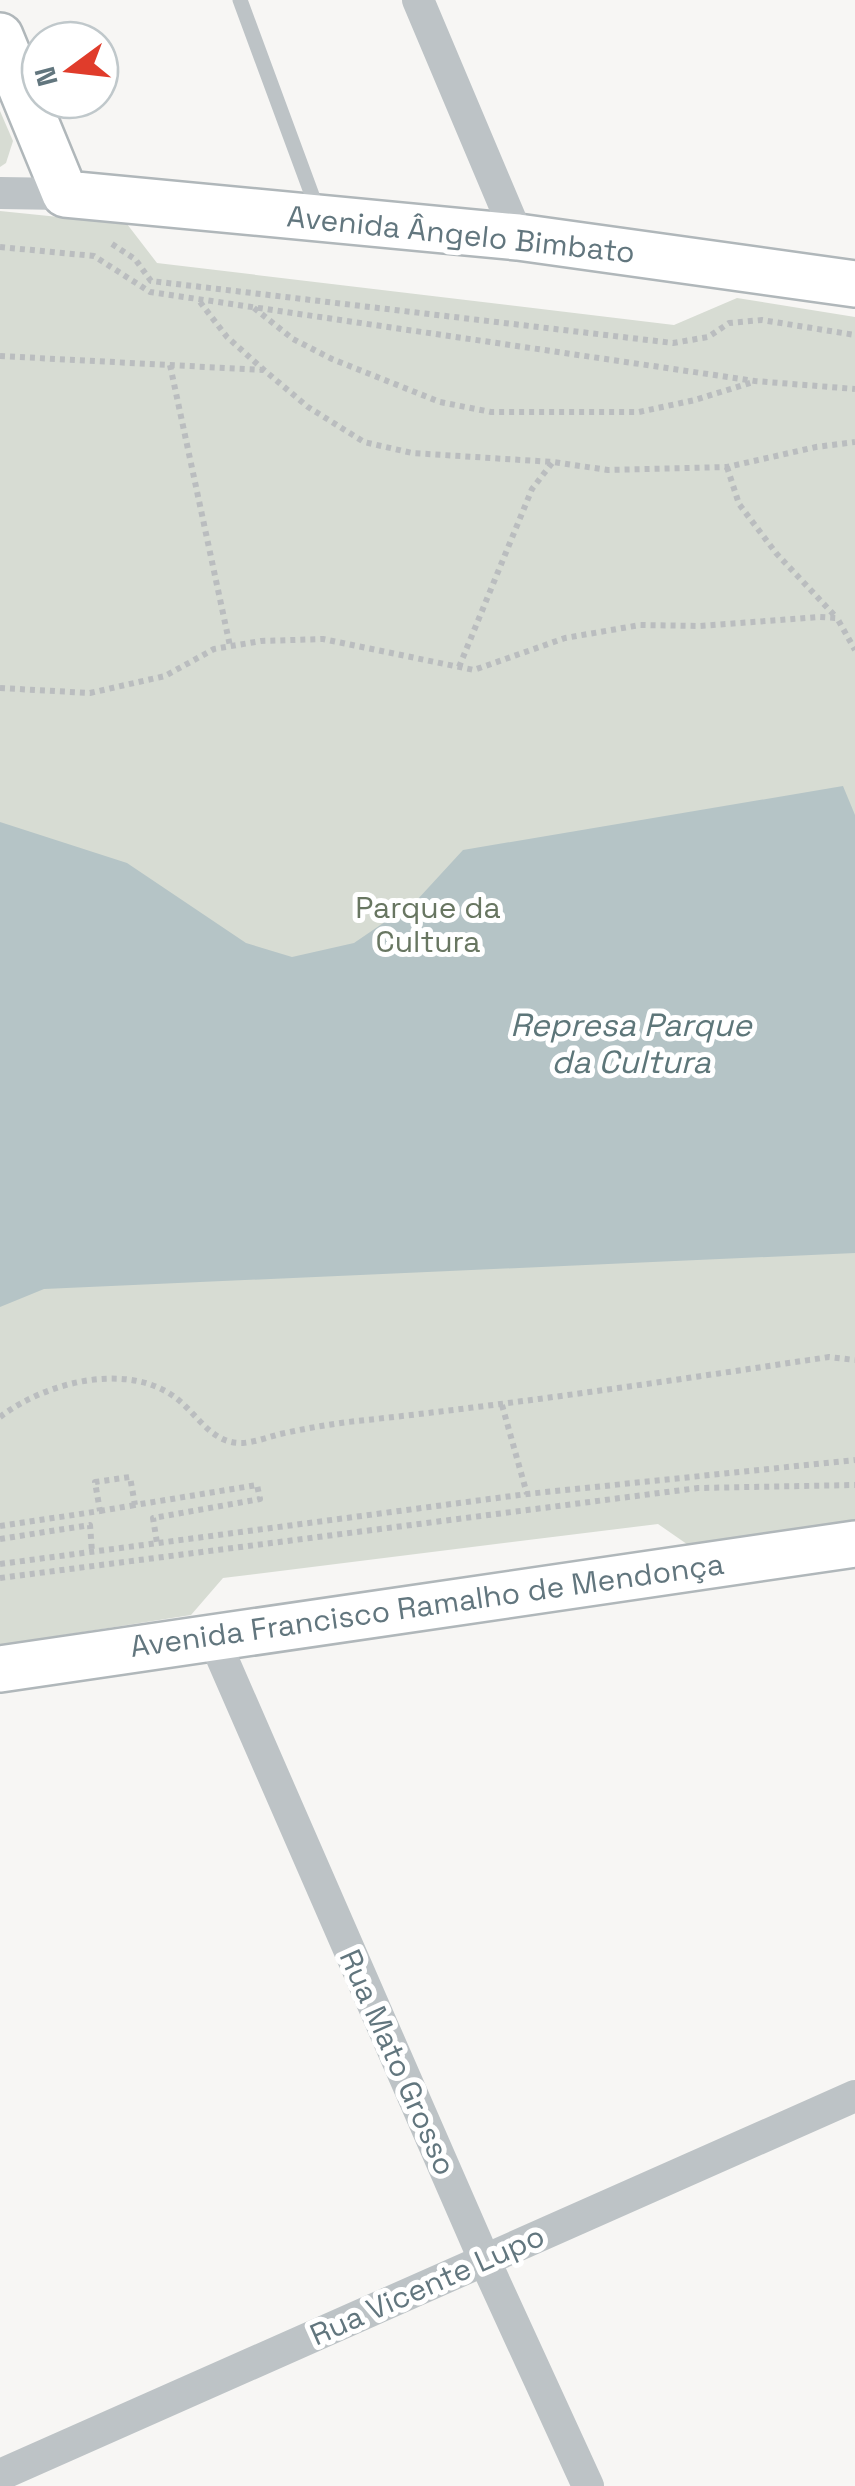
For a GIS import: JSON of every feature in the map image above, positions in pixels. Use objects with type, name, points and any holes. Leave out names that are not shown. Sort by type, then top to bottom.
[{"type":"street","points":[[418,0],[518,237]]},
{"type":"street","points":[[0,36],[65,194]]},
{"type":"street","name":"Avenida Ângelo Bimbato","points":[[0,193],[65,194],[518,237],[855,284]]},
{"type":"street","name":"Avenida Francisco Ramalho de Mendonça","points":[[0,1669],[855,1544]]},
{"type":"street","name":"Rua Mato Grosso","points":[[212,1636],[484,2259],[588,2486]]},
{"type":"street","name":"Rua Vicente Lupo","points":[[3,2475],[855,2096]]},
{"type":"lane","points":[[240,0],[320,218]]},
{"type":"path","points":[[108,242],[135,259],[151,281],[673,343],[708,337],[729,323],[762,320],[855,335]]},
{"type":"path","points":[[0,247],[94,256],[150,292],[755,381],[855,389]]},
{"type":"path","points":[[199,300],[227,337],[308,408],[364,442],[412,453],[553,462],[608,470],[728,467],[816,446],[855,442]]},
{"type":"path","points":[[253,308],[293,339],[332,359],[440,402],[491,412],[640,412],[755,381]]},
{"type":"path","points":[[0,356],[264,370]]},
{"type":"path","points":[[170,365],[230,646]]},
{"type":"path","points":[[458,667],[532,490],[553,462]]},
{"type":"path","points":[[728,467],[739,504],[776,553],[837,618],[855,650]]},
{"type":"path","points":[[0,688],[90,692],[165,676],[214,648],[230,646],[323,639],[474,670],[565,638],[640,625],[699,626],[837,618]]},
{"type":"path","points":[[0,1417],[38,1394],[122,1377],[141,1380],[162,1390],[182,1402],[216,1436],[242,1443],[317,1426],[502,1405],[830,1357],[855,1360]]},
{"type":"path","points":[[502,1405],[527,1494]]},
{"type":"path","points":[[0,1564],[527,1494],[855,1460]]},
{"type":"path","points":[[100,1511],[94,1482],[130,1477],[135,1505]]},
{"type":"path","points":[[0,1526],[257,1484],[260,1499],[153,1518],[157,1543]]},
{"type":"path","points":[[0,1578],[698,1488],[855,1485]]},
{"type":"path","points":[[0,1539],[90,1525],[92,1552]]},
{"type":"green space","points":[[0,111],[13,141],[6,163],[0,167]]},
{"type":"green space","name":"Parque da Cultura","points":[[0,211],[127,224],[157,263],[674,325],[737,298],[855,317],[855,1529],[694,1549],[658,1524],[223,1578],[191,1615],[0,1645]]},
{"type":"water","name":"Represa Parque da Cultura","points":[[843,786],[855,815],[855,1253],[44,1289],[0,1307],[0,822],[127,863],[246,943],[292,957],[354,943],[417,900],[463,850]]}]
